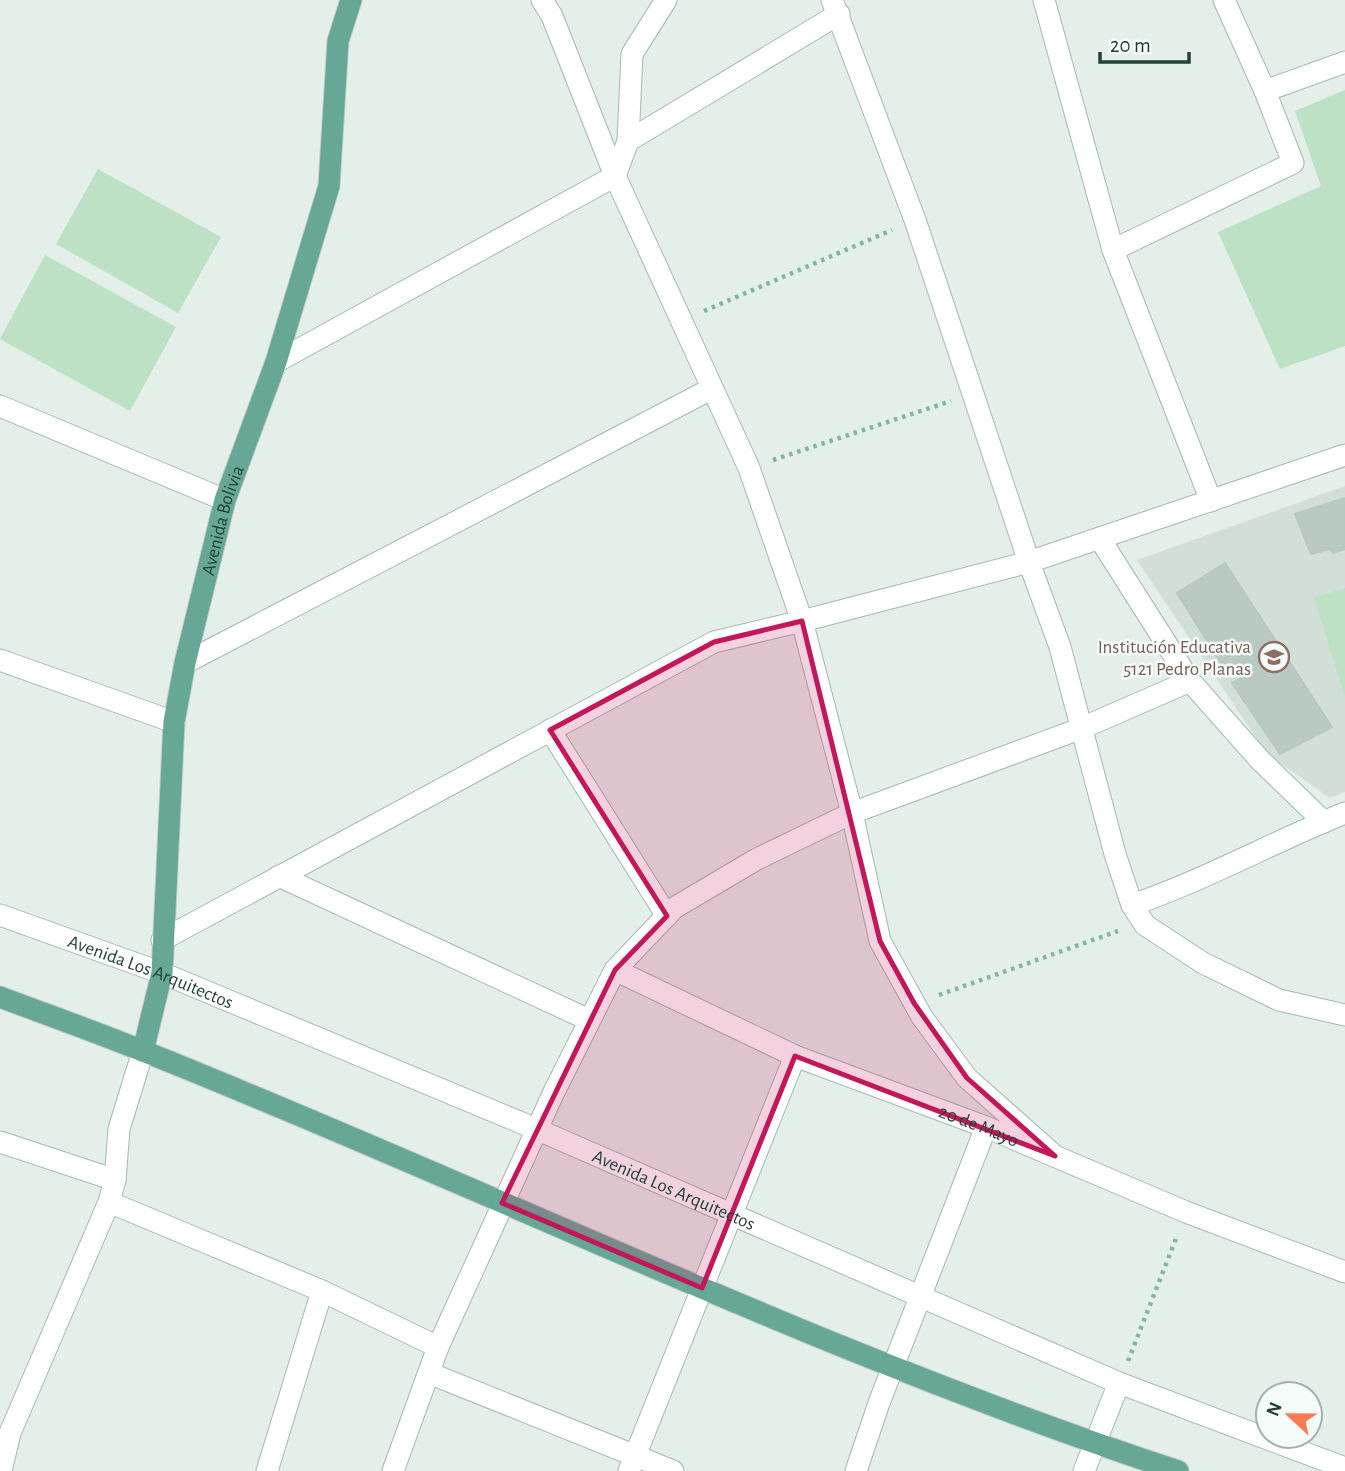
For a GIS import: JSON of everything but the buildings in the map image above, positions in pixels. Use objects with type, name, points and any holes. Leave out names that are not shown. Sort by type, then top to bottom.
[{"type":"main road","name":"Avenida Bolivia","points":[[143,1051],[162,973],[174,722],[185,663],[225,499],[276,362],[329,186],[338,41],[351,0]]},
{"type":"main road","points":[[0,997],[143,1051],[893,1368],[1096,1444],[1178,1471]]},
{"type":"street","points":[[542,0],[552,16],[615,176],[749,468],[802,621],[852,813],[880,941],[922,1017],[967,1078],[1055,1156]]},
{"type":"street","points":[[276,362],[615,176],[628,142],[632,54],[666,0]]},
{"type":"street","points":[[1044,0],[1113,250],[1212,501]]},
{"type":"street","points":[[1113,250],[1293,163],[1265,91],[1224,0]]},
{"type":"street","points":[[628,142],[836,7],[915,220],[1060,647],[1115,854],[1132,905],[1145,925],[1203,963],[1279,1000],[1345,1015]]},
{"type":"street","points":[[1265,91],[1345,62]]},
{"type":"street","points":[[185,663],[711,389]]},
{"type":"street","points":[[0,406],[225,499]]},
{"type":"street","points":[[162,940],[714,642],[1029,562],[1345,455]]},
{"type":"street","points":[[1100,539],[1190,681],[1260,760],[1324,822]]},
{"type":"street","points":[[0,660],[174,722]]},
{"type":"street","points":[[393,1471],[438,1348],[536,1129],[589,1020],[615,970],[674,908],[757,859],[852,813],[1082,728],[1190,681]]},
{"type":"street","points":[[550,730],[667,916]]},
{"type":"street","points":[[1132,905],[1177,890],[1283,838],[1345,813]]},
{"type":"street","points":[[279,876],[589,1020]]},
{"type":"street","name":"Avenida Los Arquitectos","points":[[0,915],[162,973],[536,1129],[1119,1383],[1345,1468]]},
{"type":"street","name":"20 de Mayo","points":[[615,970],[795,1056],[986,1127],[1186,1212],[1345,1272]]},
{"type":"street","points":[[1,1471],[5,1432],[109,1202],[115,1180],[119,1129],[143,1051]]},
{"type":"street","points":[[632,1463],[795,1056]]},
{"type":"street","points":[[856,1471],[986,1127]]},
{"type":"street","points":[[0,1142],[115,1180]]},
{"type":"street","points":[[109,1202],[322,1291],[438,1348]]},
{"type":"street","points":[[267,1471],[322,1291]]},
{"type":"street","points":[[429,1373],[632,1463],[673,1471]]},
{"type":"street","points":[[1084,1471],[1119,1383]]},
{"type":"path","points":[[681,321],[915,220]]},
{"type":"path","points":[[749,468],[973,394]]},
{"type":"path","points":[[914,1003],[997,976],[1111,933],[1145,925]]},
{"type":"path","points":[[1119,1383],[1186,1212]]},
{"type":"highlighted area","points":[[802,621],[880,941],[914,1003],[967,1078],[1055,1156],[795,1056],[702,1288],[502,1203],[615,970],[667,916],[550,730],[714,642]]},
{"type":"shaded area","name":"Institución Educativa 5121 Pedro Planas","points":[[1345,486],[1345,792],[1330,798],[1267,754],[1137,560]]},
{"type":"green space","points":[[1345,90],[1345,346],[1280,369],[1218,232],[1321,186],[1295,111]]},
{"type":"green space","points":[[98,169],[221,237],[178,313],[56,244]]},
{"type":"green space","points":[[45,255],[176,327],[130,411],[0,339]]},
{"type":"green space","points":[[1345,588],[1345,697],[1314,598]]},
{"type":"place","name":"Institución Educativa 5121 Pedro Planas","points":[[1274,657]]}]
